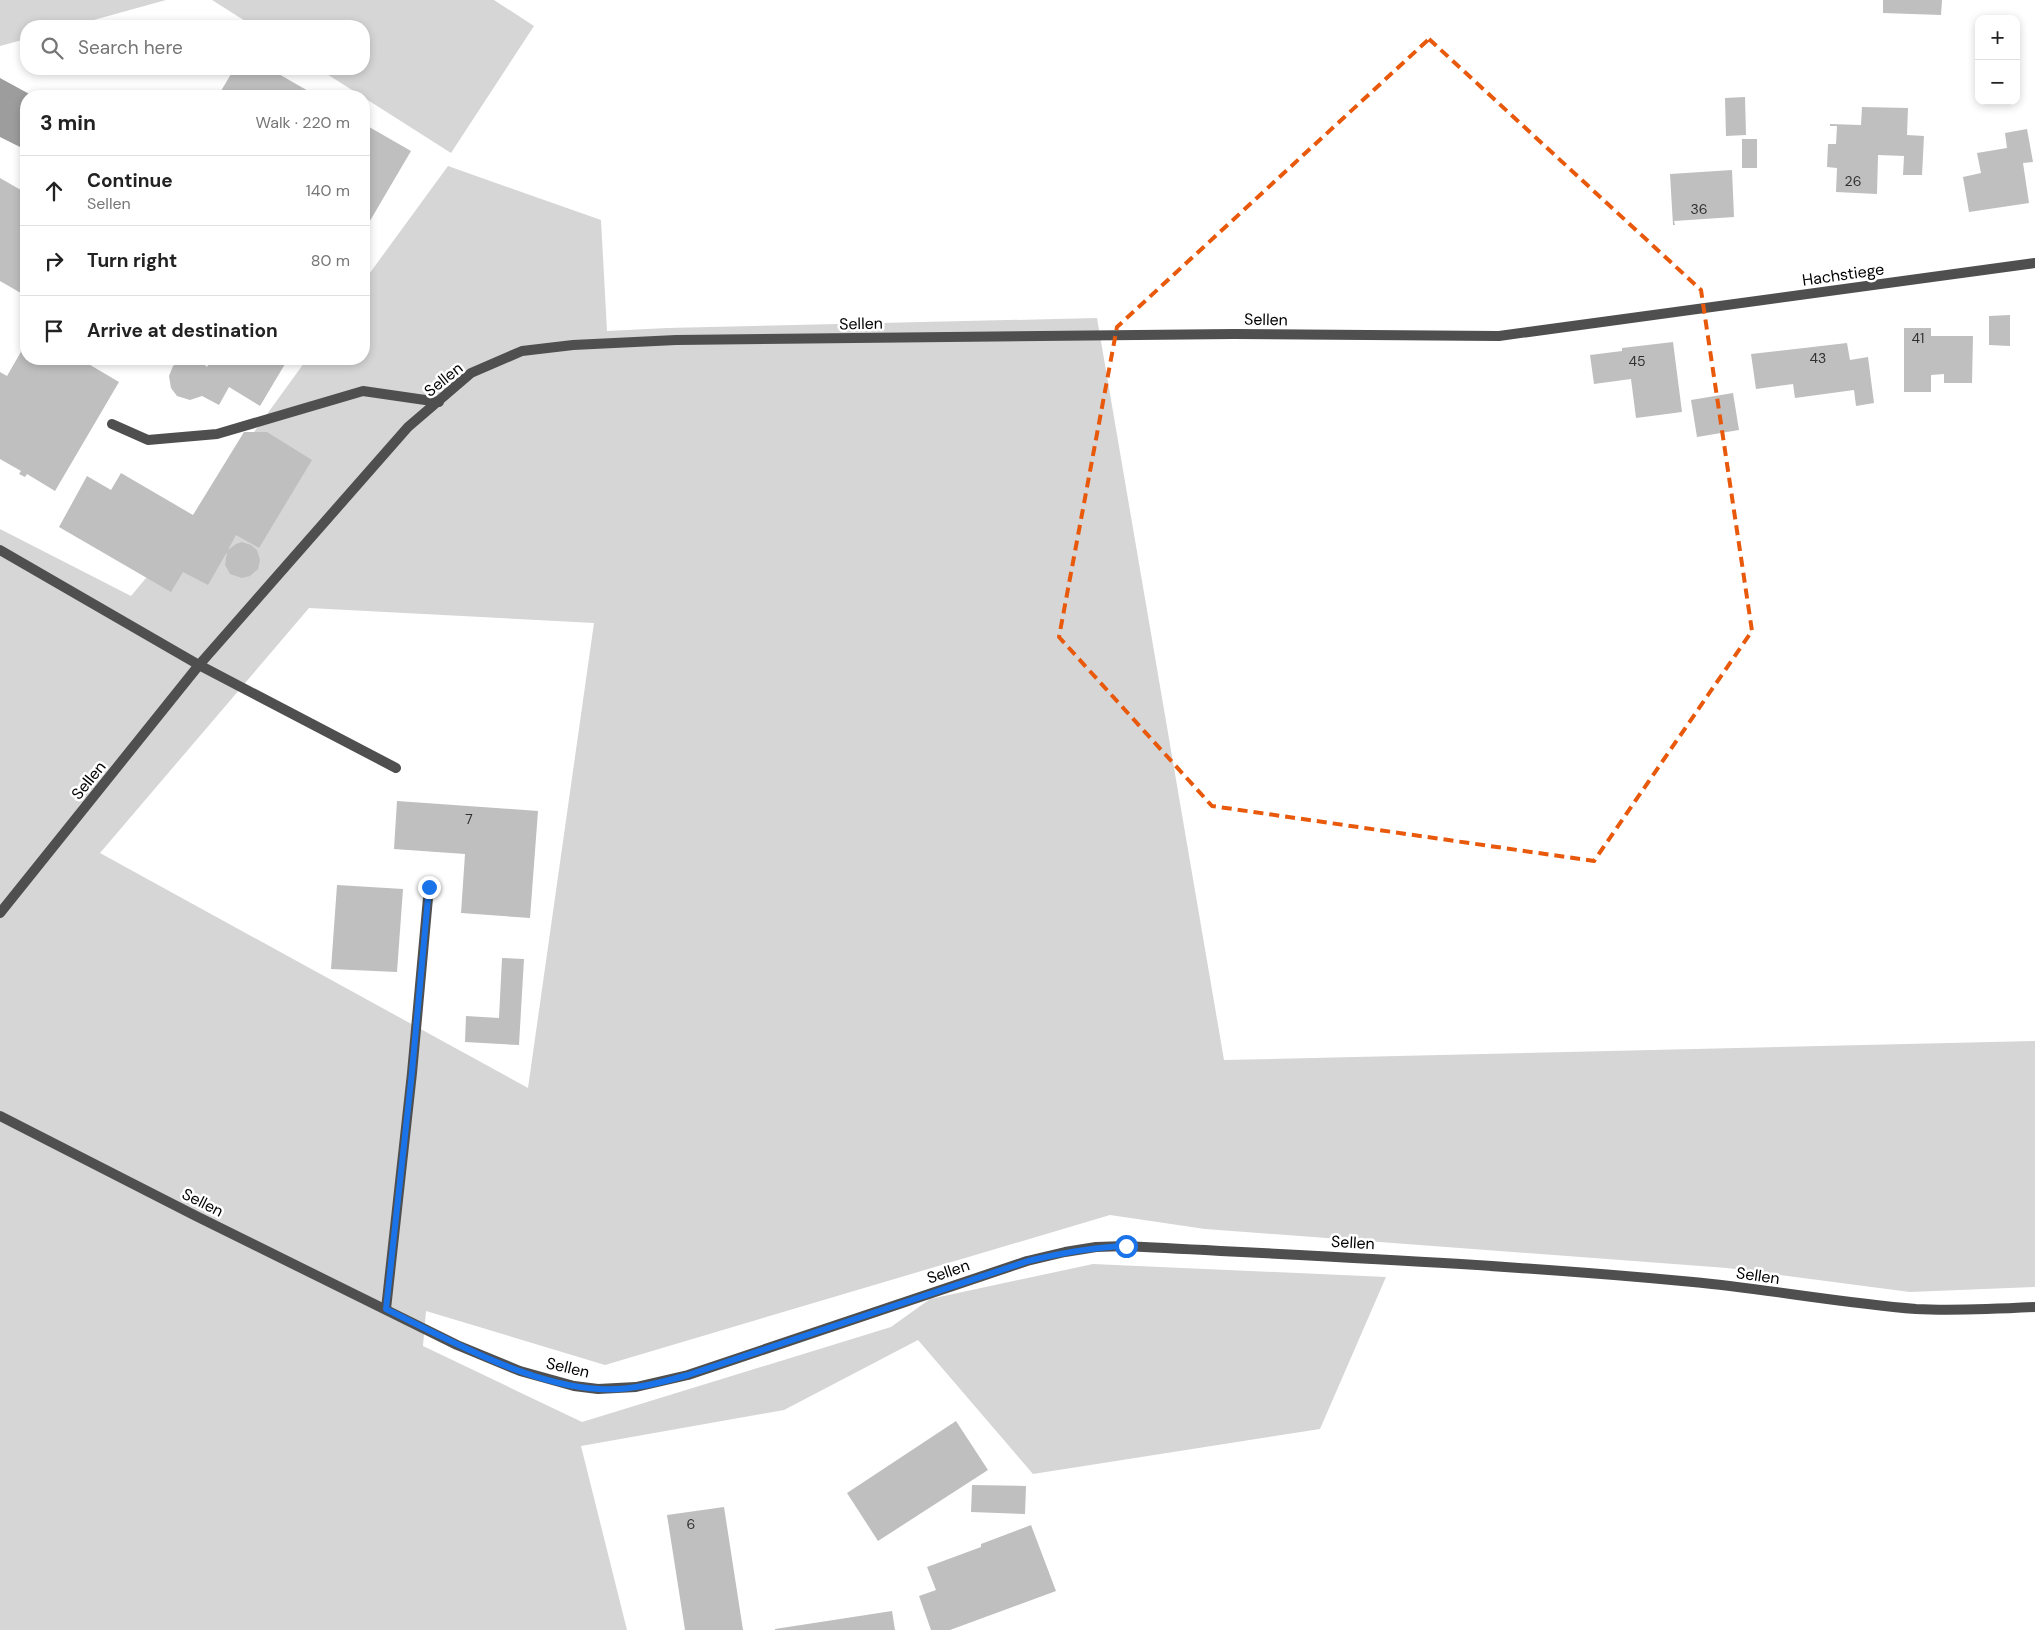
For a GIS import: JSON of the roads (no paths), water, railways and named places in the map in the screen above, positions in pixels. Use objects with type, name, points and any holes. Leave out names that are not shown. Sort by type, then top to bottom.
[{"type":"street","name":"Hachstiege","points":[[1654,315],[2035,263]]},
{"type":"street","name":"Sellen","points":[[0,913],[199,664],[408,428],[471,373],[522,351],[573,345],[676,340],[1234,334],[1498,336],[1654,315]]},
{"type":"street","points":[[112,424],[148,440],[216,434],[364,391],[439,402]]},
{"type":"street","points":[[0,550],[199,664],[396,768]]},
{"type":"street","points":[[386,1309],[412,1072],[429,887]]},
{"type":"street","name":"Sellen","points":[[0,1116],[196,1216],[457,1345],[520,1371],[574,1386],[598,1389],[617,1389],[659,1383],[688,1375],[1028,1261],[1096,1247],[1126,1246],[1407,1260],[1694,1282],[1796,1296],[1919,1309],[2035,1307]]}]
